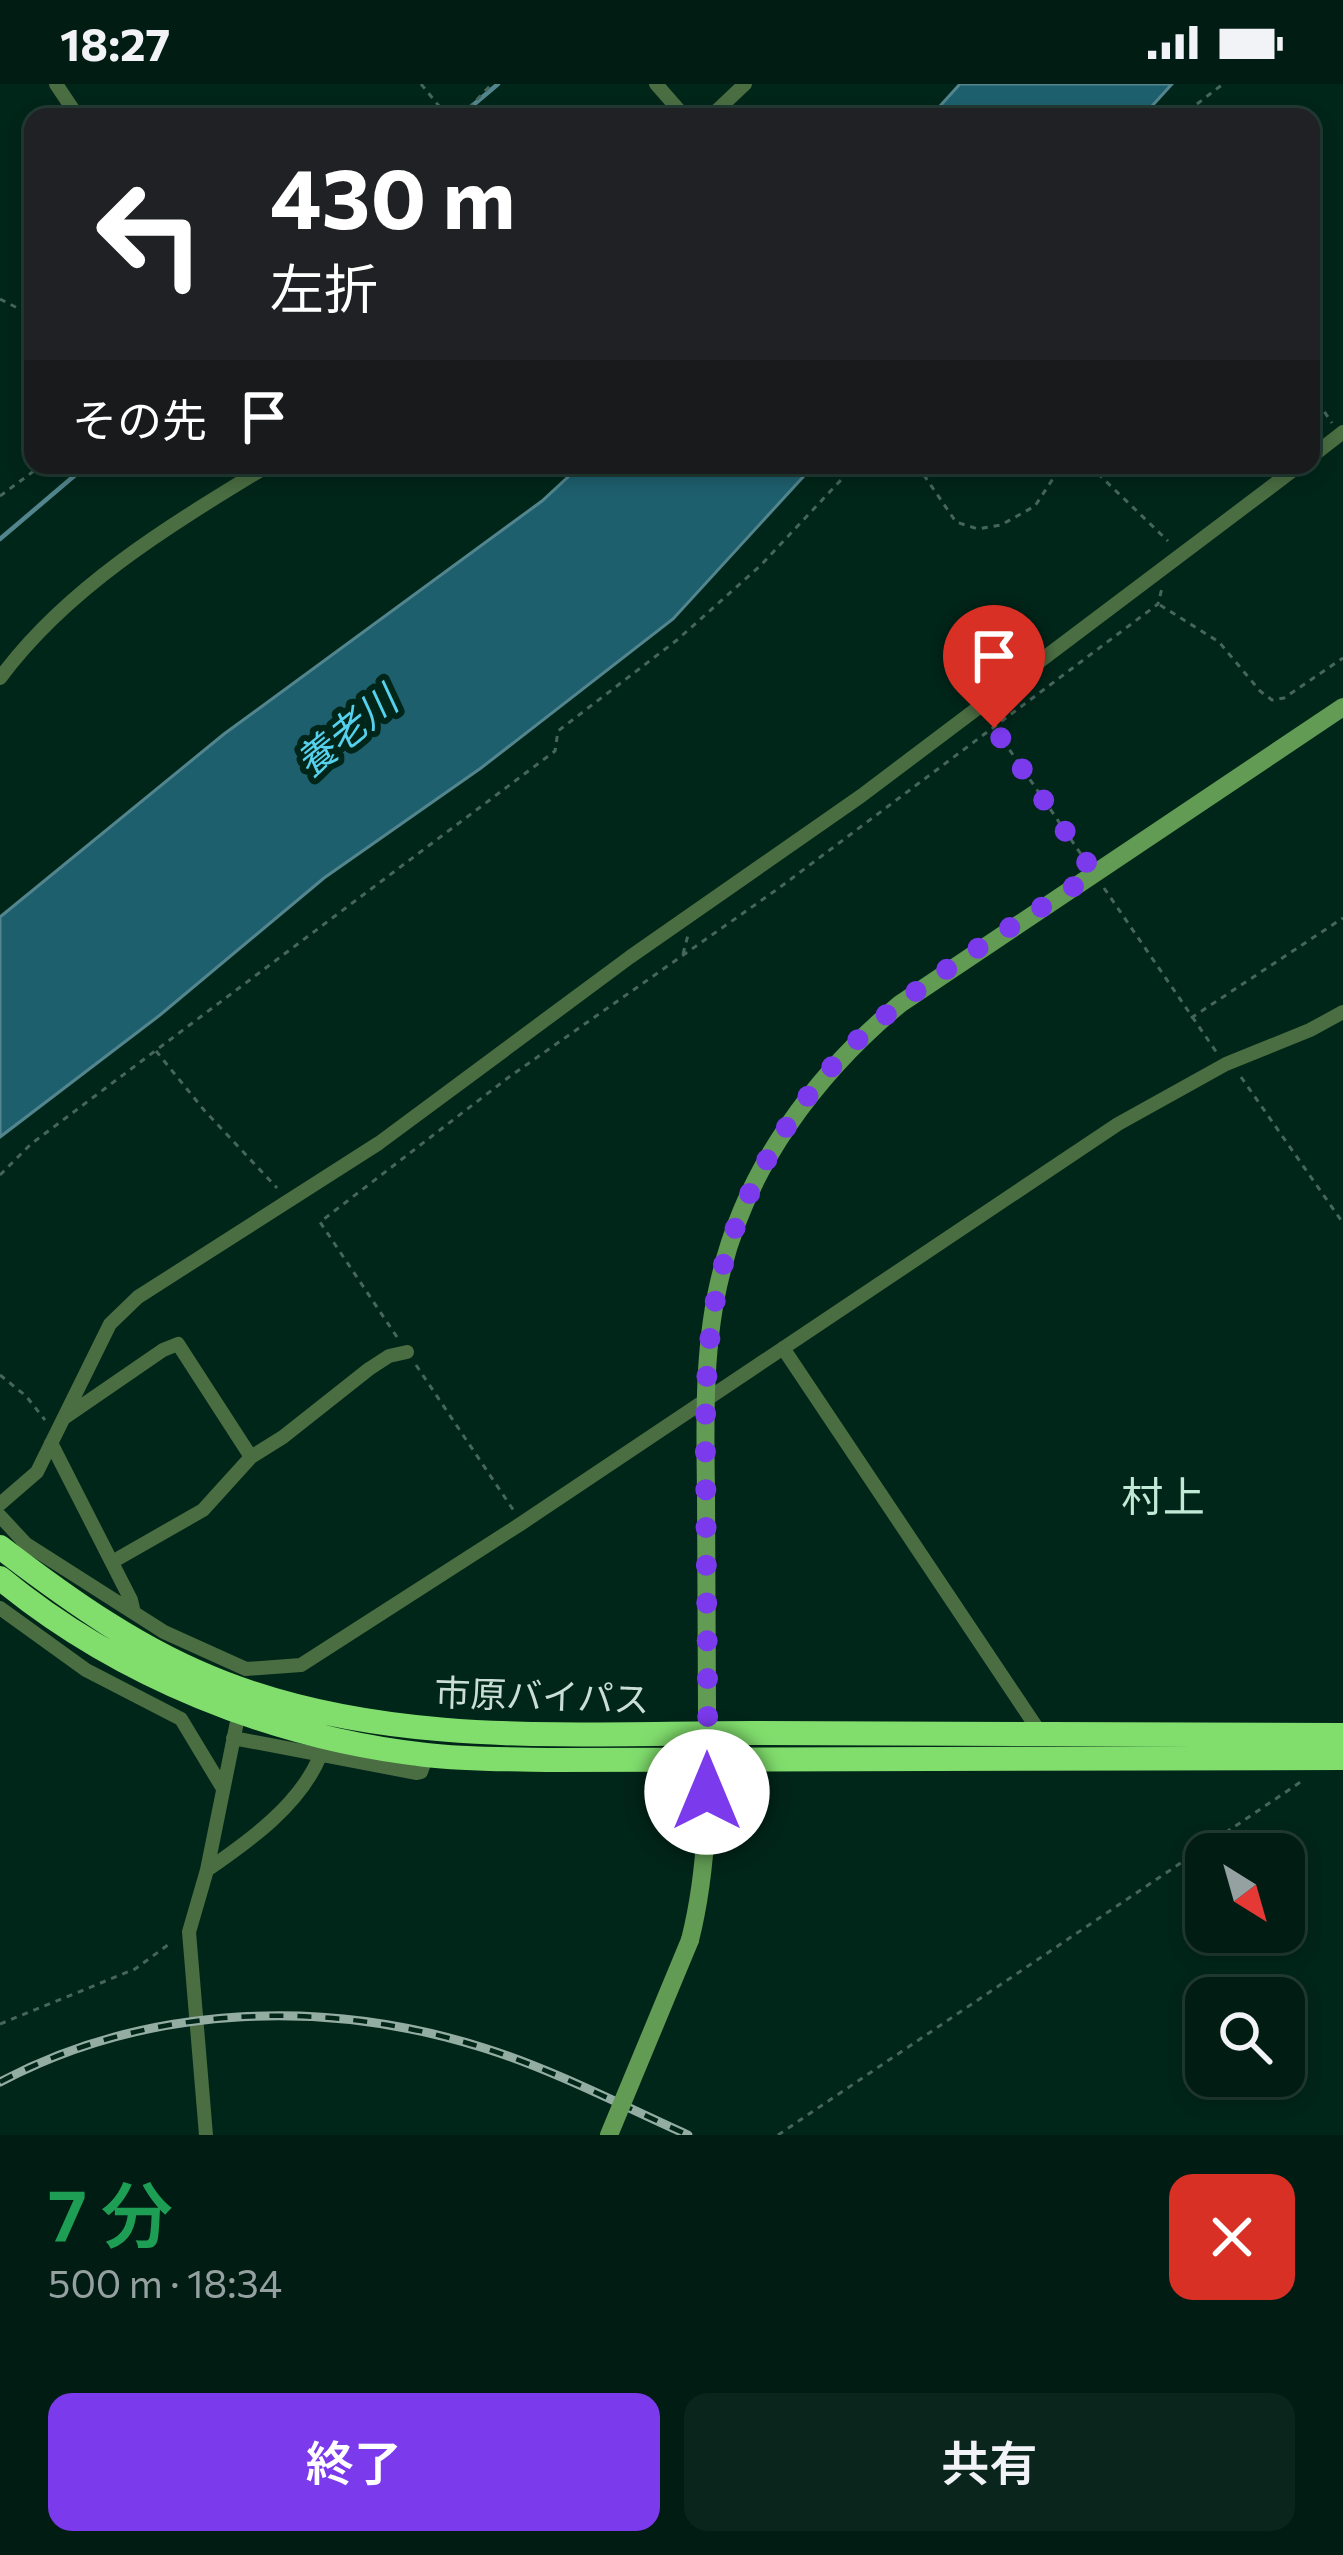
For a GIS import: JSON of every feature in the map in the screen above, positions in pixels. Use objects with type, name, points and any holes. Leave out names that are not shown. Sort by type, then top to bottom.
[{"type":"highway","name":"市原バイパス","points":[[0,1547],[113,1627],[172,1660],[223,1683],[368,1721],[708,1746],[1330,1758]]},
{"type":"highway","name":"市原バイパス","points":[[0,1578],[54,1618],[157,1679],[238,1712],[311,1733],[427,1755],[554,1760],[708,1746],[1041,1734],[1343,1735]]},
{"type":"street","points":[[656,84],[678,108]]},
{"type":"street","points":[[720,108],[745,84]]},
{"type":"street","points":[[0,678],[44,626],[89,586],[256,474]]},
{"type":"street","points":[[0,1504],[37,1472],[110,1324],[138,1297],[379,1143],[630,957],[861,796],[1288,474]]},
{"type":"street","points":[[609,2135],[691,1940],[704,1866],[708,1746],[705,1396],[721,1274],[753,1186],[782,1134],[823,1078],[860,1037],[900,1004],[1343,706]]},
{"type":"street","points":[[0,1516],[26,1544],[164,1632],[246,1669],[301,1665],[1118,1124],[1226,1064],[1343,1012]]},
{"type":"street","points":[[55,1432],[163,1350],[178,1344],[251,1457]]},
{"type":"street","points":[[782,1348],[1041,1734]]},
{"type":"street","points":[[112,1562],[203,1510],[251,1457],[283,1438],[369,1369],[389,1356],[407,1352]]},
{"type":"street","points":[[55,1432],[134,1613]]},
{"type":"street","points":[[0,1608],[86,1670],[181,1719],[222,1787]]},
{"type":"street","points":[[206,2135],[189,1932],[207,1870],[238,1712]]},
{"type":"street","points":[[232,1738],[417,1773],[427,1755]]},
{"type":"street","points":[[207,1870],[260,1831],[311,1778],[320,1756]]},
{"type":"path","points":[[422,84],[441,108]]},
{"type":"path","points":[[469,108],[492,84]]},
{"type":"path","points":[[1197,104],[1223,84]]},
{"type":"path","points":[[1320,404],[1342,433]]},
{"type":"path","points":[[0,496],[30,474]]},
{"type":"path","points":[[0,1175],[32,1144],[555,751],[558,731],[676,640],[760,565],[846,474]]},
{"type":"path","points":[[923,474],[956,522],[978,529],[1001,525],[1035,506],[1056,474]]},
{"type":"path","points":[[1098,474],[1182,555]]},
{"type":"path","points":[[522,1522],[320,1222],[509,1077],[779,888],[1158,604],[1166,567]]},
{"type":"path","points":[[1158,604],[1219,642],[1272,700],[1284,698],[1343,658]]},
{"type":"path","points":[[994,728],[1191,1018],[1226,1064],[1249,1084],[1343,1223]]},
{"type":"path","points":[[1191,1018],[1343,918]]},
{"type":"path","points":[[155,1051],[290,1203]]},
{"type":"path","points":[[0,1375],[26,1396],[55,1432]]},
{"type":"path","points":[[778,2135],[1330,1758]]},
{"type":"path","points":[[0,2024],[134,1969],[189,1932]]},
{"type":"water","points":[[960,84],[1172,84],[1150,108],[938,108]]},
{"type":"water","name":"養老川","points":[[571,474],[806,474],[673,619],[481,768],[324,878],[160,1015],[0,1137],[0,917],[224,734],[542,501]]},
{"type":"waterway","points":[[470,108],[498,84]]},
{"type":"waterway","points":[[0,539],[76,474]]},
{"type":"railway","points":[[0,2082],[57,2056],[116,2037],[238,2017],[300,2016],[363,2021],[484,2048],[562,2077],[688,2135]]},
{"type":"district","name":"村上","points":[[1163,1495]]},
{"type":"route","points":[[707,1792],[705,1396],[721,1274],[753,1186],[782,1134],[860,1037],[900,1004],[1094,873],[994,728]]}]
